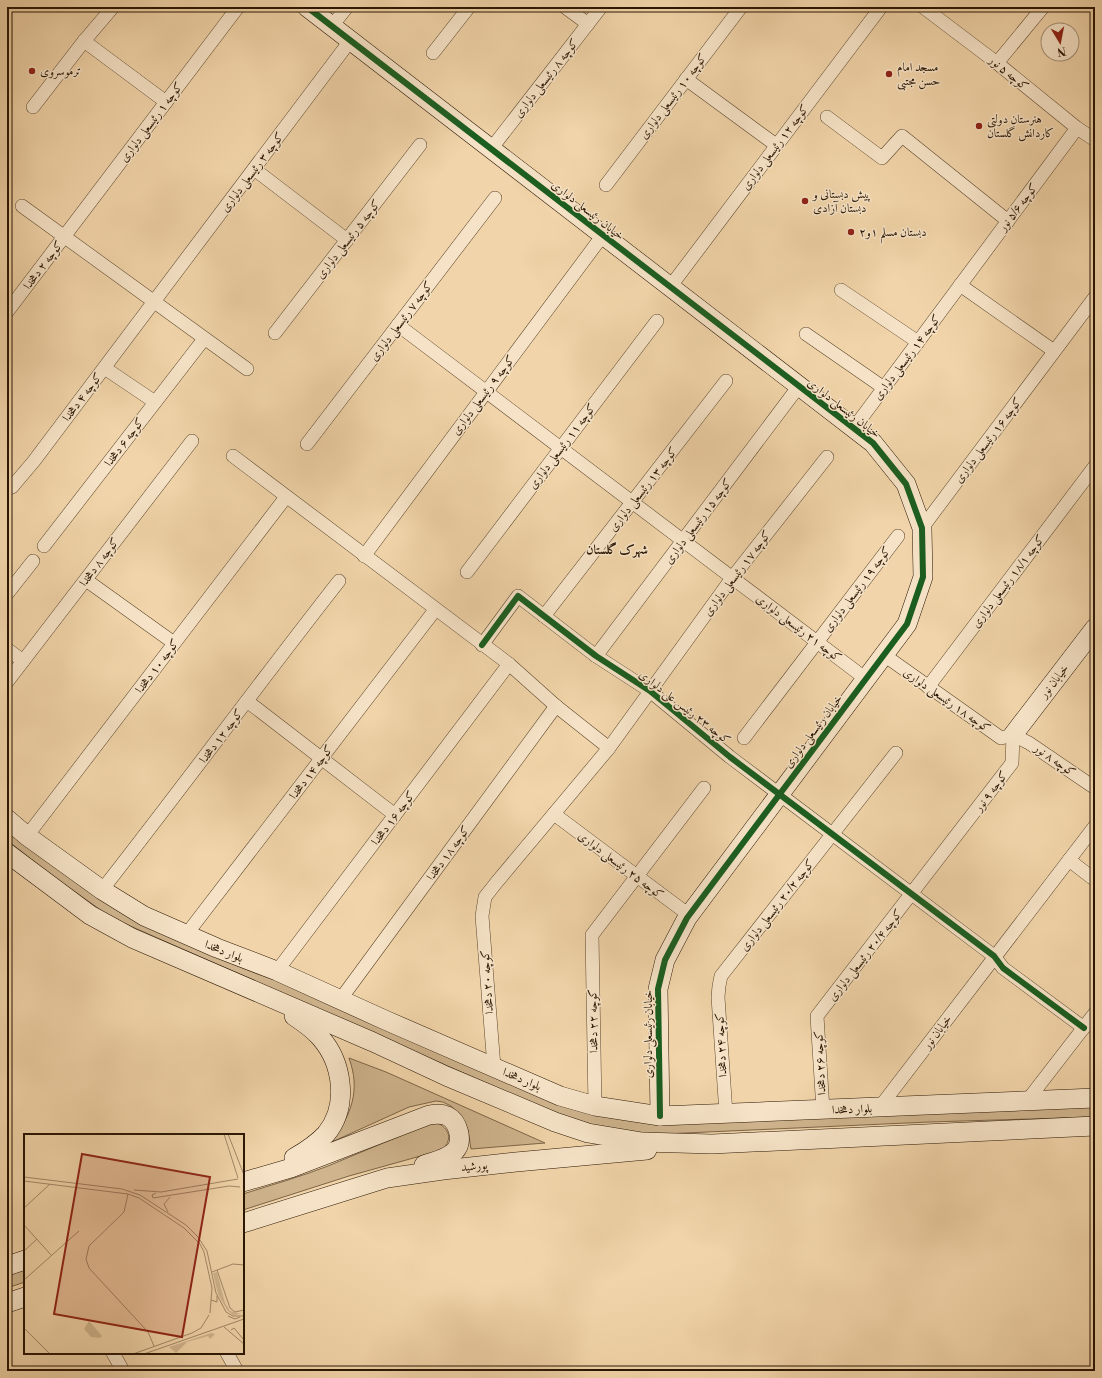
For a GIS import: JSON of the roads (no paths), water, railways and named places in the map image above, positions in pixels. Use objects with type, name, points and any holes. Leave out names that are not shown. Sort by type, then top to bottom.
[{"type":"main road","name":"خیابان رئیسعلی دلواری","points":[[307,7],[873,443],[906,484],[922,528],[923,577],[907,624],[689,915],[665,960],[658,989],[660,1116]]},
{"type":"main road","name":"خیابان نور","points":[[1013,734],[1095,628]]},
{"type":"main road","name":"بلوار دهخدا","points":[[7,819],[27,836],[102,890],[144,916],[186,935],[277,972],[560,1096],[595,1106],[660,1116],[1095,1098]]},
{"type":"main road","name":"بلوار دهخدا","points":[[7,853],[90,915],[132,938],[258,992],[446,1076],[562,1124],[588,1133],[642,1142],[712,1144],[1095,1126]]},
{"type":"main road","points":[[249,1180],[305,1152],[316,1144],[333,1124],[340,1097],[341,1082],[340,1073],[334,1059],[320,1037],[306,1024],[258,992]]},
{"type":"main road","points":[[249,1180],[291,1168],[428,1115],[446,1115],[450,1118],[459,1133],[460,1143],[456,1150],[442,1159],[387,1178]]},
{"type":"main road","name":"پورشید","points":[[244,1223],[387,1178],[516,1162],[712,1144]]},
{"type":"main road","points":[[7,1266],[24,1260]]},
{"type":"main road","points":[[7,1303],[24,1297]]},
{"type":"street","points":[[33,107],[84,41],[113,7]]},
{"type":"street","name":"کوچه ۱ رئیسعلی دلواری","points":[[64,237],[238,7]]},
{"type":"street","points":[[332,26],[347,7]]},
{"type":"street","points":[[433,53],[469,7]]},
{"type":"street","points":[[565,7],[588,24]]},
{"type":"street","name":"کوچه ۸ رئیسعلی دلواری","points":[[491,149],[602,7]]},
{"type":"street","name":"کوچه ۱۰ رئیسعلی دلواری","points":[[606,185],[741,7]]},
{"type":"street","name":"کوچه ۱۲ رئیسعلی دلواری","points":[[670,287],[881,7]]},
{"type":"street","name":"کوچه ۵ نور","points":[[923,7],[997,63],[1077,128],[1094,137]]},
{"type":"street","points":[[997,63],[1044,7]]},
{"type":"street","points":[[84,41],[166,102]]},
{"type":"street","name":"کوچه ۳ رئیسعلی دلواری","points":[[154,302],[350,41]]},
{"type":"street","points":[[686,79],[776,145]]},
{"type":"street","points":[[827,117],[882,158],[902,136],[1008,221]]},
{"type":"street","name":"کوچه ۵/۶ نور","points":[[960,285],[1077,128]]},
{"type":"street","name":"کوچه ۵ رئیسعلی دلواری","points":[[275,333],[420,145]]},
{"type":"street","points":[[254,169],[347,240]]},
{"type":"street","name":"کوچه ۷ رئیسعلی دلواری","points":[[307,444],[495,198]]},
{"type":"street","points":[[22,206],[247,369]]},
{"type":"street","name":"کوچه ۹ رئیسعلی دلواری","points":[[364,556],[603,235]]},
{"type":"street","name":"کوچه ۲ دهخدا","points":[[7,312],[64,237]]},
{"type":"street","points":[[960,285],[1054,351]]},
{"type":"street","name":"کوچه ۱۴ رئیسعلی دلواری","points":[[854,428],[960,285]]},
{"type":"street","points":[[841,290],[918,342]]},
{"type":"street","name":"کوچه ۱۶ رئیسعلی دلواری","points":[[922,528],[1095,297]]},
{"type":"street","name":"کوچه ۴ دهخدا","points":[[7,489],[12,487],[34,461],[154,302]]},
{"type":"street","name":"کوچه ۱۱ رئیسعلی دلواری","points":[[467,572],[657,321]]},
{"type":"street","name":"کوچه ۲۱ رئیسعلی دلواری","points":[[398,325],[866,679]]},
{"type":"street","points":[[806,334],[884,388]]},
{"type":"street","name":"کوچه ۶ دهخدا","points":[[44,546],[204,339]]},
{"type":"street","points":[[109,371],[155,402]]},
{"type":"street","name":"کوچه ۱۳ رئیسعلی دلواری","points":[[544,616],[726,382]]},
{"type":"street","name":"کوچه ۱۵ رئیسعلی دلواری","points":[[596,656],[799,386]]},
{"type":"street","name":"کوچه ۸ دهخدا","points":[[7,682],[192,441]]},
{"type":"street","points":[[233,456],[508,664],[556,706],[609,748]]},
{"type":"street","name":"کوچه ۱۷ رئیسعلی دلواری","points":[[485,897],[609,748],[732,578],[827,457]]},
{"type":"street","name":"کوچه ۱۸/۱ رئیسعلی دلواری","points":[[928,687],[1093,474]]},
{"type":"street","name":"کوچه ۱۰ دهخدا","points":[[27,836],[286,497]]},
{"type":"street","name":"کوچه ۱۹ رئیسعلی دلواری","points":[[744,738],[898,536]]},
{"type":"street","points":[[7,594],[33,561]]},
{"type":"street","points":[[86,580],[174,643]]},
{"type":"street","name":"کوچه ۱۲ دهخدا","points":[[102,890],[339,581]]},
{"type":"street","name":"کوچه ۲۳ رئیس علی دلواری","points":[[482,645],[518,596],[596,656],[650,691],[730,757],[912,893],[994,956],[1003,968],[1084,1028]]},
{"type":"street","name":"کوچه ۱۴ دهخدا","points":[[186,935],[436,610]]},
{"type":"street","points":[[7,649],[23,661]]},
{"type":"street","name":"کوچه ۱۸ رئیسعلی دلواری","points":[[884,655],[1001,738],[1013,734]]},
{"type":"street","name":"کوچه ۱۶ دهخدا","points":[[277,972],[508,664]]},
{"type":"street","points":[[247,701],[395,815]]},
{"type":"street","name":"کوچه ۱۸ دهخدا","points":[[340,1000],[556,706]]},
{"type":"street","name":"کوچه ۸ نور","points":[[1013,734],[1030,743],[1095,788]]},
{"type":"street","name":"کوچه ۹ نور","points":[[912,893],[1012,763],[1013,734]]},
{"type":"street","name":"کوچه ۲۰/۲ رئیسعلی دلواری","points":[[721,976],[896,753]]},
{"type":"street","points":[[636,877],[704,788]]},
{"type":"street","name":"کوچه ۲۵ رئیسعلی دلواری","points":[[554,814],[636,877],[689,915]]},
{"type":"street","name":"خیابان نور","points":[[880,1108],[994,956],[1095,826]]},
{"type":"street","points":[[1069,860],[1095,880]]},
{"type":"street","name":"کوچه ۲۲ دهخدا","points":[[595,1106],[592,935],[636,877]]},
{"type":"street","name":"کوچه ۲۰/۴ رئیسعلی دلواری","points":[[817,1016],[912,893]]},
{"type":"street","name":"کوچه ۲۰ دهخدا","points":[[485,897],[482,916],[494,1067]]},
{"type":"street","name":"کوچه ۲۴ دهخدا","points":[[721,976],[718,986],[718,997],[726,1114]]},
{"type":"street","points":[[1027,1101],[1095,1015]]},
{"type":"street","name":"کوچه ۲۶ دهخدا","points":[[817,1016],[823,1110]]},
{"type":"street","points":[[114,1354],[123,1371]]},
{"type":"street","points":[[228,1354],[237,1371]]},
{"type":"place","name":"ترموسروی","points":[[32,71]]},
{"type":"place","name":"مسجد امام حسن مجتبی","points":[[889,74]]},
{"type":"place","name":"هنرستان دولتی کاردانش گلستان","points":[[979,126]]},
{"type":"place","name":"پیش دبستانی و دبستان آزادی","points":[[805,201]]},
{"type":"place","name":"دبستان مسلم ۱و۲","points":[[851,232]]},
{"type":"district","name":"شهرک گلستان","points":[[617,549]]}]
